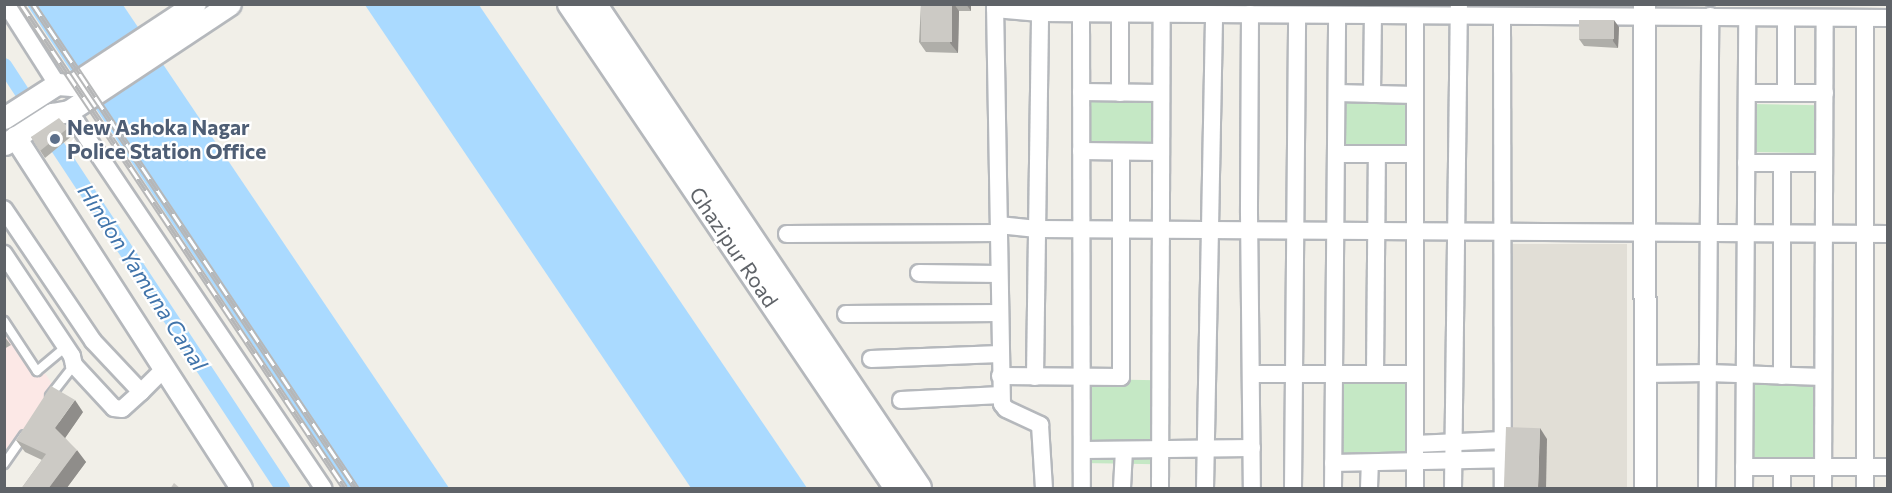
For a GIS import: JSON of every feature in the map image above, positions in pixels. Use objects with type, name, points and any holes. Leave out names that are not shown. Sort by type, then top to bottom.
[{"type":"main road","name":"Ghazipur Road","points":[[570,4],[897,489]]},
{"type":"main road","name":"Ghazipur Road","points":[[594,4],[919,489]]},
{"type":"street","points":[[6,4],[323,489]]},
{"type":"street","points":[[162,38],[195,4]]},
{"type":"street","points":[[230,4],[162,38],[66,99],[17,136],[163,370],[241,489]]},
{"type":"street","points":[[1044,489],[1040,425],[1006,409],[1002,404],[995,7],[1018,8],[1040,14],[1087,11],[1120,14],[1153,11],[1214,15],[1415,16],[1459,10],[1506,13],[1644,11],[1747,18],[1887,18]]},
{"type":"street","points":[[1453,489],[1459,10]]},
{"type":"street","points":[[1082,489],[1084,450],[1081,92],[1087,11]]},
{"type":"street","points":[[1153,11],[1161,93],[1160,489]]},
{"type":"street","points":[[1644,11],[1645,489]]},
{"type":"street","points":[[1503,489],[1506,13]]},
{"type":"street","points":[[1035,377],[1040,14]]},
{"type":"street","points":[[1120,14],[1120,93]]},
{"type":"street","points":[[1250,14],[1249,231],[1252,489]]},
{"type":"street","points":[[1206,489],[1214,15]]},
{"type":"street","points":[[1334,489],[1337,15]]},
{"type":"street","points":[[1293,489],[1297,16]]},
{"type":"street","points":[[1372,94],[1373,16]]},
{"type":"street","points":[[1415,16],[1415,489]]},
{"type":"street","points":[[1707,489],[1710,16]]},
{"type":"street","points":[[1744,489],[1747,18]]},
{"type":"street","points":[[1786,18],[1786,93]]},
{"type":"street","points":[[1823,489],[1825,18]]},
{"type":"street","points":[[1865,19],[1865,489]]},
{"type":"street","points":[[1081,92],[1161,93]]},
{"type":"street","points":[[1336,93],[1415,94]]},
{"type":"street","points":[[1747,93],[1825,93]]},
{"type":"street","points":[[8,115],[39,96],[66,99]]},
{"type":"street","points":[[1081,151],[1161,152]]},
{"type":"street","points":[[1000,376],[1121,377],[1120,152]]},
{"type":"street","points":[[1336,154],[1415,154]]},
{"type":"street","points":[[1375,374],[1377,154]]},
{"type":"street","points":[[1746,163],[1824,163]]},
{"type":"street","points":[[1782,163],[1782,376]]},
{"type":"street","points":[[4,209],[93,341],[141,392]]},
{"type":"street","points":[[787,234],[999,229],[1887,234]]},
{"type":"street","points":[[4,254],[71,356],[117,409],[122,409],[163,370]]},
{"type":"street","points":[[920,273],[999,274]]},
{"type":"street","points":[[846,314],[1000,313]]},
{"type":"street","points":[[71,356],[93,341]]},
{"type":"street","points":[[871,359],[1000,354]]},
{"type":"street","points":[[1645,374],[1708,373],[1823,377]]},
{"type":"street","points":[[1251,374],[1415,374]]},
{"type":"street","points":[[901,400],[1001,394]]},
{"type":"street","points":[[1415,444],[1503,440]]},
{"type":"street","points":[[1084,450],[1252,448]]},
{"type":"street","points":[[1122,489],[1124,450]]},
{"type":"street","points":[[1334,464],[1503,459]]},
{"type":"street","points":[[1369,489],[1370,464]]},
{"type":"street","points":[[1744,467],[1887,466]]},
{"type":"street","points":[[1782,467],[1782,489]]},
{"type":"lane","points":[[4,321],[37,371],[71,356]]},
{"type":"lane","points":[[44,406],[71,356]]},
{"type":"lane","points":[[4,464],[32,423]]},
{"type":"shaded area","points":[[1510,244],[1627,244],[1627,488],[1510,488]]},
{"type":"shaded area","points":[[4,311],[56,390],[5,471],[4,471]]},
{"type":"green space","points":[[1090,99],[1157,100],[1156,148],[1089,147]]},
{"type":"green space","points":[[1339,100],[1406,101],[1405,149],[1338,148]]},
{"type":"green space","points":[[1750,104],[1818,105],[1817,153],[1749,152]]},
{"type":"green space","points":[[1334,377],[1408,378],[1407,463],[1333,462]]},
{"type":"green space","points":[[1084,379],[1158,380],[1157,464],[1083,463]]},
{"type":"green space","points":[[1746,379],[1819,380],[1818,465],[1745,464]]},
{"type":"water","points":[[27,5],[123,5],[449,488],[348,488]]},
{"type":"water","points":[[365,5],[479,5],[807,488],[691,488]]},
{"type":"building","points":[[921,4],[952,4],[952,42],[921,42]]},
{"type":"building","points":[[1579,20],[1614,20],[1614,39],[1579,39]]},
{"type":"building","points":[[59,118],[68,128],[40,151],[31,137]]},
{"type":"building","points":[[51,386],[75,400],[55,428],[77,450],[48,489],[21,489],[46,454],[16,440]]},
{"type":"building","points":[[1506,427],[1540,428],[1538,488],[1504,488]]},
{"type":"building","points":[[174,483],[181,489],[170,489]]},
{"type":"waterway","name":"Hindon Yamuna Canal","points":[[4,65],[34,111]]},
{"type":"waterway","name":"Hindon Yamuna Canal","points":[[47,131],[282,488]]},
{"type":"railway","points":[[21,4],[345,488]]},
{"type":"railway","points":[[33,4],[356,488]]},
{"type":"place","name":"New Ashoka Nagar Police Station Office","points":[[55,139]]}]
